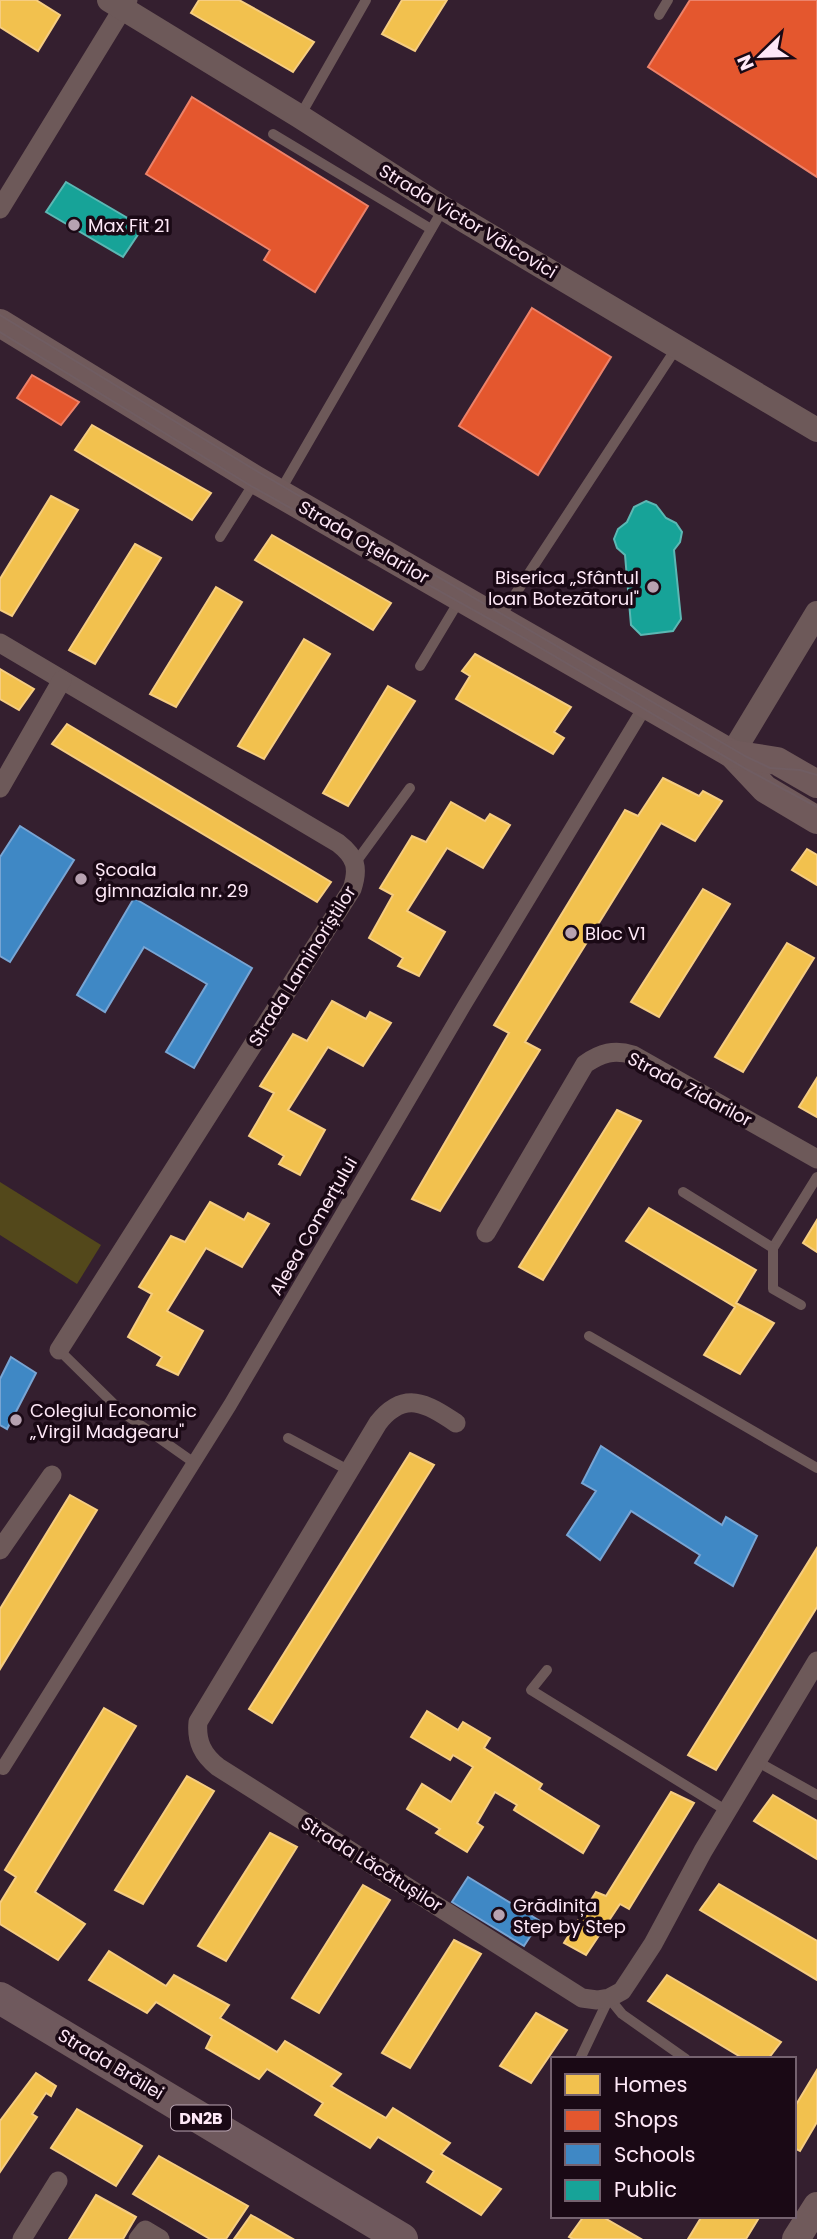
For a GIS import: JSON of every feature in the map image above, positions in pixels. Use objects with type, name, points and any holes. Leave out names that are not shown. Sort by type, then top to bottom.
[{"type":"main road","name":"Strada Oțelarilor","points":[[0,323],[267,486],[461,598],[648,701],[732,754],[765,789],[817,820]]},
{"type":"main road","name":"Strada Oțelarilor","points":[[732,754],[777,761],[817,784]]},
{"type":"main road","name":"Strada Brăilei","points":[[0,1998],[402,2239]]},
{"type":"main road","points":[[796,2239],[817,2206]]},
{"type":"street","name":"Strada Victor Vâlcovici","points":[[0,209],[120,3],[299,116],[437,219],[678,346],[817,430]]},
{"type":"street","points":[[732,754],[816,618]]},
{"type":"street","name":"Strada Laminoriștilor","points":[[0,643],[338,843],[350,852],[356,862],[356,877],[352,889],[59,1350]]},
{"type":"street","points":[[0,788],[62,680]]},
{"type":"street","name":"Aleea Comerțului","points":[[3,1768],[236,1394],[648,701]]},
{"type":"street","name":"Strada Zidarilor","points":[[486,1233],[585,1064],[610,1051],[633,1055],[817,1159]]},
{"type":"street","name":"Strada Lăcătușilor","points":[[456,1423],[432,1407],[416,1402],[401,1404],[387,1412],[348,1469],[198,1723],[200,1745],[207,1757],[219,1767],[583,1998],[609,1998]]},
{"type":"street","points":[[0,1550],[52,1475]]},
{"type":"street","points":[[609,1998],[622,1991],[653,1944],[727,1811],[817,1661]]},
{"type":"street","points":[[22,2239],[58,2180]]},
{"type":"lane","points":[[299,116],[366,0]]},
{"type":"lane","points":[[659,15],[668,0]]},
{"type":"lane","points":[[220,537],[267,486],[437,219],[272,134]]},
{"type":"lane","points":[[499,619],[678,346]]},
{"type":"lane","points":[[420,666],[461,598]]},
{"type":"lane","points":[[356,862],[410,788]]},
{"type":"lane","points":[[801,1305],[773,1289],[773,1248],[817,1177]]},
{"type":"lane","points":[[682,1192],[773,1248]]},
{"type":"lane","points":[[589,1336],[817,1468]]},
{"type":"lane","points":[[59,1350],[122,1412],[193,1462]]},
{"type":"lane","points":[[288,1438],[348,1469]]},
{"type":"lane","points":[[547,1670],[531,1690],[727,1811]]},
{"type":"lane","points":[[758,1762],[817,1795]]},
{"type":"lane","points":[[580,2057],[609,1998],[622,2014],[683,2057]]},
{"type":"shaded area","points":[[0,1182],[101,1245],[77,1284],[0,1235]]},
{"type":"building: Homes","points":[[0,0],[36,0],[60,15],[38,51],[0,27]]},
{"type":"building: Homes","points":[[199,0],[239,0],[314,42],[293,72],[191,13]]},
{"type":"building: Homes","points":[[402,0],[447,0],[415,51],[382,34]]},
{"type":"building: Homes","points":[[92,425],[211,493],[192,520],[75,450]]},
{"type":"building: Homes","points":[[51,496],[78,510],[12,616],[0,610],[0,579]]},
{"type":"building: Homes","points":[[272,535],[391,603],[373,630],[255,560]]},
{"type":"building: Homes","points":[[135,544],[161,558],[95,664],[69,650]]},
{"type":"building: Homes","points":[[216,587],[242,602],[176,707],[150,694]]},
{"type":"building: Homes","points":[[304,639],[330,654],[264,759],[238,746]]},
{"type":"building: Homes","points":[[475,654],[571,707],[554,732],[564,738],[553,754],[456,699],[470,676],[462,671]]},
{"type":"building: Homes","points":[[0,669],[34,689],[19,710],[0,699]]},
{"type":"building: Homes","points":[[388,686],[415,701],[348,806],[323,793]]},
{"type":"building: Homes","points":[[67,724],[331,882],[317,902],[52,744]]},
{"type":"building: Homes","name":"Bloc V1","points":[[663,778],[699,796],[703,791],[722,801],[695,841],[661,823],[525,1042],[540,1050],[440,1211],[412,1199],[509,1033],[494,1025],[625,810],[638,816]]},
{"type":"building: Homes","points":[[451,802],[485,821],[490,814],[510,825],[483,868],[447,848],[407,911],[445,932],[419,976],[398,966],[403,958],[369,938],[393,895],[380,888],[412,836],[426,842]]},
{"type":"building: Homes","points":[[807,849],[817,855],[817,885],[792,870]]},
{"type":"building: Homes","points":[[703,889],[730,904],[659,1017],[631,1002]]},
{"type":"building: Homes","points":[[787,943],[814,958],[743,1072],[715,1057]]},
{"type":"building: Homes","points":[[332,1001],[366,1019],[370,1012],[391,1023],[363,1066],[328,1047],[288,1110],[325,1130],[300,1175],[279,1164],[284,1156],[249,1136],[274,1093],[260,1086],[293,1034],[307,1041]]},
{"type":"building: Homes","points":[[817,1078],[817,1117],[799,1107]]},
{"type":"building: Homes","points":[[617,1110],[641,1121],[543,1280],[519,1267]]},
{"type":"building: Homes","points":[[210,1202],[244,1220],[248,1213],[269,1224],[242,1267],[206,1248],[167,1311],[203,1331],[178,1375],[157,1365],[162,1357],[128,1337],[152,1294],[139,1287],[171,1236],[185,1242]]},
{"type":"building: Homes","points":[[649,1208],[756,1270],[736,1303],[774,1323],[740,1374],[704,1355],[735,1307],[626,1241]]},
{"type":"building: Homes","points":[[817,1220],[817,1252],[803,1243]]},
{"type":"building: Homes","points":[[410,1453],[434,1465],[272,1723],[249,1709]]},
{"type":"building: Homes","points":[[70,1495],[97,1510],[0,1669],[0,1609]]},
{"type":"building: Homes","points":[[817,1548],[817,1607],[716,1770],[688,1755]]},
{"type":"building: Homes","points":[[104,1708],[136,1726],[35,1892],[85,1924],[58,1960],[0,1924],[0,1903],[16,1877],[5,1870]]},
{"type":"building: Homes","points":[[427,1711],[458,1730],[463,1722],[490,1738],[484,1748],[542,1784],[539,1789],[599,1826],[583,1853],[514,1810],[517,1805],[495,1792],[477,1823],[483,1827],[467,1852],[436,1833],[440,1829],[407,1809],[422,1784],[451,1802],[473,1767],[453,1755],[450,1760],[411,1737]]},
{"type":"building: Homes","points":[[187,1776],[214,1791],[143,1904],[115,1890]]},
{"type":"building: Homes","points":[[671,1792],[694,1803],[629,1909],[620,1904],[586,1955],[564,1943],[596,1892],[606,1896]]},
{"type":"building: Homes","points":[[773,1795],[817,1821],[817,1859],[754,1821]]},
{"type":"building: Homes","points":[[270,1833],[297,1847],[226,1961],[198,1946]]},
{"type":"building: Homes","points":[[719,1884],[817,1941],[817,1980],[700,1910]]},
{"type":"building: Homes","points":[[363,1885],[390,1900],[319,2013],[292,1998]]},
{"type":"building: Homes","points":[[454,1940],[481,1954],[410,2068],[382,2053]]},
{"type":"building: Homes","points":[[109,1951],[166,1986],[174,1975],[229,2005],[220,2018],[277,2052],[285,2041],[341,2074],[331,2086],[386,2118],[393,2108],[450,2143],[441,2154],[501,2189],[481,2215],[427,2182],[434,2171],[378,2137],[370,2148],[315,2115],[323,2103],[267,2069],[259,2079],[206,2048],[212,2036],[156,2002],[147,2013],[89,1980]]},
{"type":"building: Homes","points":[[667,1975],[781,2042],[770,2057],[741,2057],[648,2001]]},
{"type":"building: Homes","points":[[536,2013],[567,2030],[531,2083],[500,2066]]},
{"type":"building: Homes","points":[[817,2070],[817,2122],[800,2151],[796,2149],[796,2105]]},
{"type":"building: Homes","points":[[36,2073],[56,2086],[51,2096],[46,2093],[32,2114],[37,2117],[0,2172],[0,2121]]},
{"type":"building: Homes","points":[[77,2109],[142,2146],[116,2186],[51,2148]]},
{"type":"building: Homes","points":[[159,2156],[248,2206],[226,2239],[210,2239],[133,2194]]},
{"type":"building: Homes","points":[[96,2195],[136,2217],[123,2239],[69,2239]]},
{"type":"building: Homes","points":[[251,2215],[293,2239],[234,2239]]},
{"type":"building: Homes","points":[[583,2218],[604,2218],[641,2239],[573,2239],[569,2237]]},
{"type":"building: Homes","points":[[701,2218],[759,2218],[746,2239],[688,2239]]},
{"type":"building: Shops","points":[[690,0],[817,0],[817,177],[648,67]]},
{"type":"building: Shops","points":[[192,97],[368,206],[315,292],[264,260],[270,250],[146,174]]},
{"type":"building: Shops","points":[[532,308],[611,357],[538,475],[459,426]]},
{"type":"building: Shops","points":[[32,375],[79,402],[61,425],[17,398]]},
{"type":"building: Schools","points":[[20,826],[74,860],[10,962],[0,956],[0,857]]},
{"type":"building: Schools","points":[[134,898],[252,968],[194,1068],[166,1052],[207,984],[144,947],[105,1012],[77,995]]},
{"type":"building: Schools","points":[[11,1357],[36,1373],[7,1429],[0,1425],[0,1379]]},
{"type":"building: Schools","points":[[601,1446],[722,1525],[726,1517],[757,1536],[733,1586],[695,1563],[700,1555],[631,1511],[600,1560],[567,1535],[596,1491],[582,1483]]},
{"type":"building: Schools","points":[[468,1877],[540,1921],[524,1946],[452,1902]]},
{"type":"building: Public","points":[[66,182],[143,227],[123,257],[46,212]]},
{"type":"building: Public","name":"Biserica „Sfântul Ioan Botezătorul\"","points":[[646,501],[656,505],[682,532],[680,542],[674,550],[681,619],[673,631],[641,635],[631,625],[625,555],[617,548],[614,539],[634,507]]},
{"type":"tram line","points":[[0,315],[260,473],[745,756],[770,768],[800,770],[817,775]]},
{"type":"tram line","points":[[0,332],[251,486],[522,637],[746,769],[817,807]]},
{"type":"place","name":"Max Fit 21","points":[[74,225]]},
{"type":"place","name":"Biserica „Sfântul Ioan Botezătorul\"","points":[[653,587]]},
{"type":"place","name":"Școala gimnaziala nr. 29","points":[[81,879]]},
{"type":"place","name":"Bloc V1","points":[[571,933]]},
{"type":"place","name":"Colegiul Economic „Virgil Madgearu\"","points":[[16,1420]]},
{"type":"place","name":"Grădinița Step by Step","points":[[499,1915]]}]
